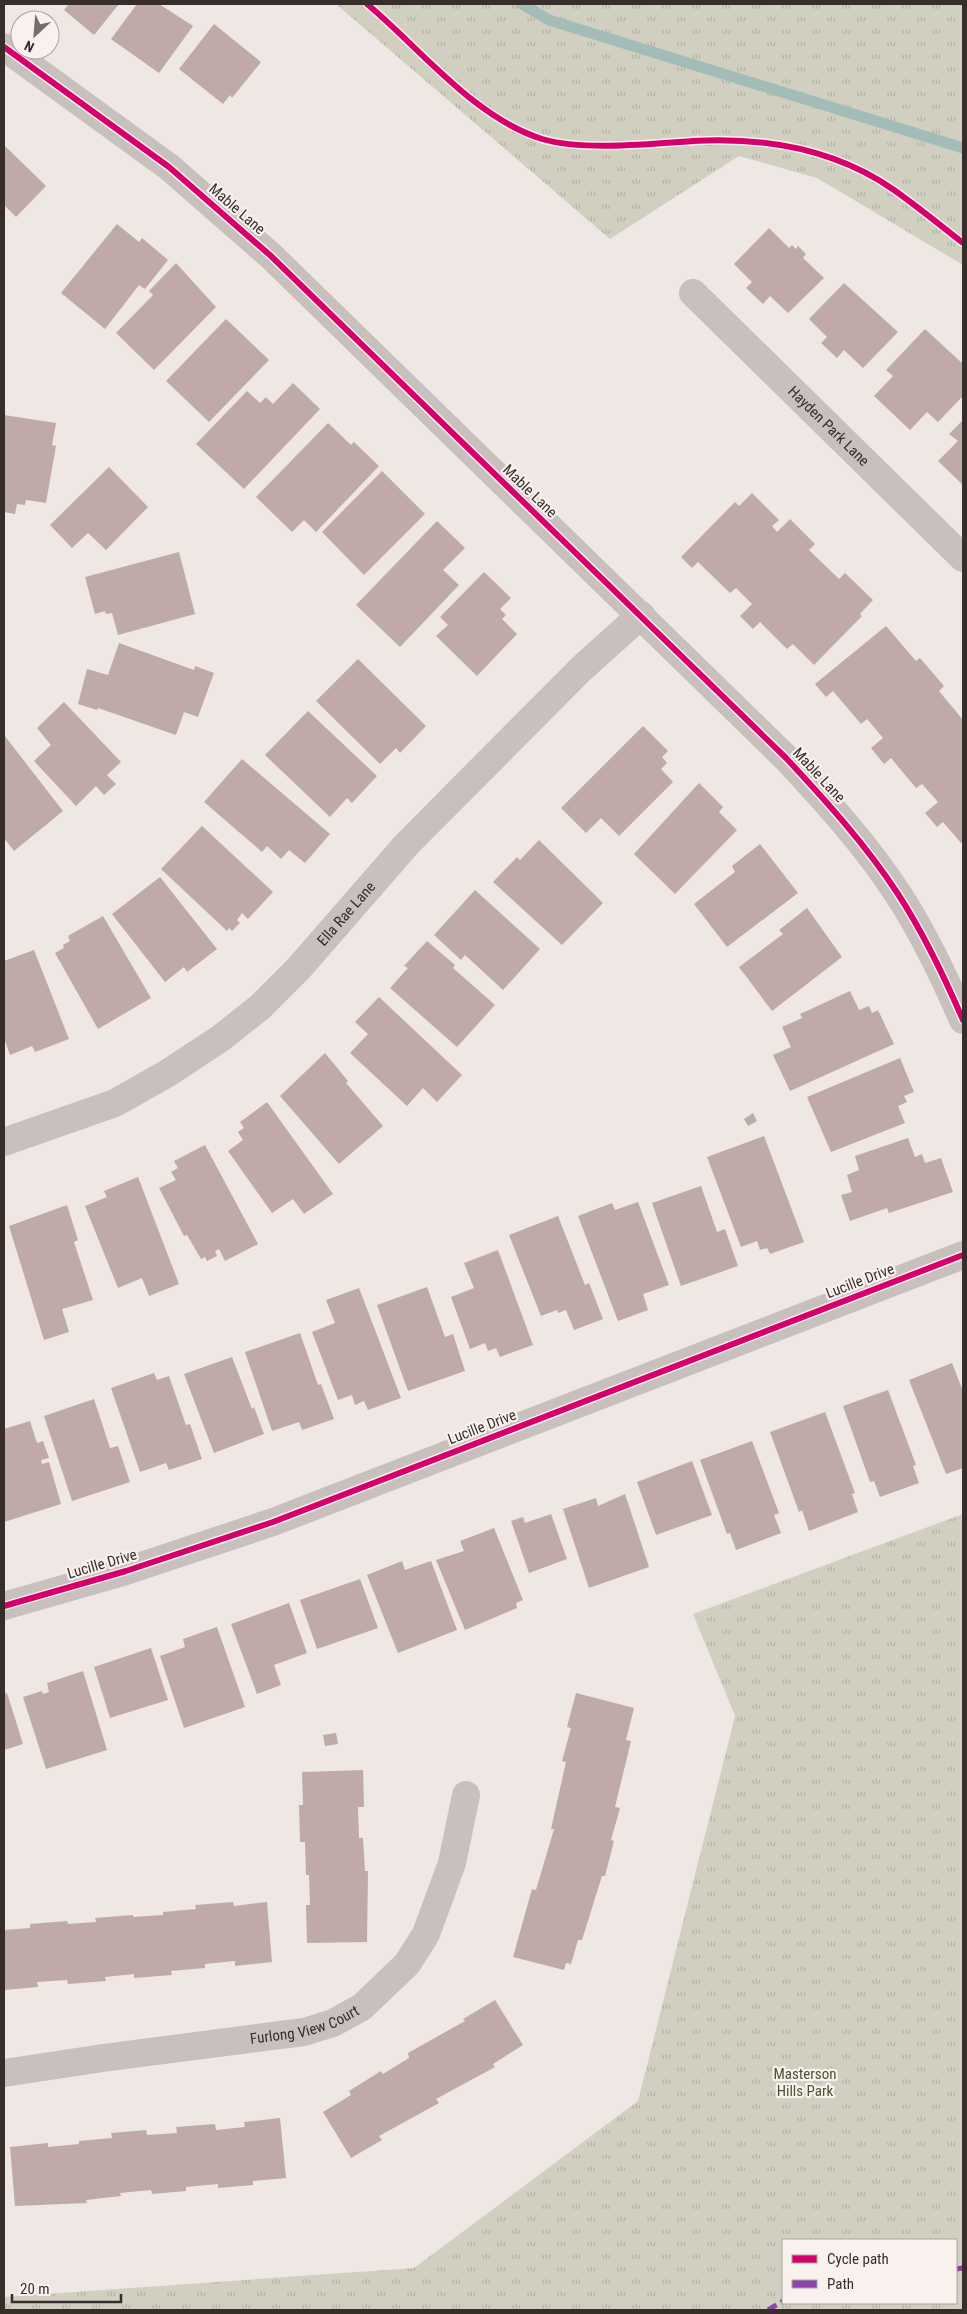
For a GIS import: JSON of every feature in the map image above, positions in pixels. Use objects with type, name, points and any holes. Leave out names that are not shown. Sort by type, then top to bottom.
[{"type":"street","name":"Mable Lane","points":[[4,47],[169,167],[232,221],[786,758],[834,810],[897,893],[933,952],[963,1020]]},
{"type":"street","name":"Hayden Park Lane","points":[[693,293],[963,558]]},
{"type":"street","name":"Ella Rae Lane","points":[[4,1142],[115,1103],[221,1038],[260,1007],[299,968],[407,844],[581,668],[640,615]]},
{"type":"street","name":"Lucille Drive","points":[[4,1606],[126,1571],[273,1522],[963,1255]]},
{"type":"street","name":"Furlong View Court","points":[[4,2073],[304,2032],[333,2023],[362,2007],[408,1964],[426,1934],[452,1863],[466,1795]]},
{"type":"green space","points":[[336,4],[963,4],[963,265],[817,178],[739,156],[610,239]]},
{"type":"green space","name":"Masterson Hills Park","points":[[963,1514],[963,2310],[4,2310],[4,2297],[414,2268],[638,2101],[735,1716],[693,1614]]},
{"type":"building","points":[[69,4],[119,4],[94,35],[64,10]]},
{"type":"building","points":[[137,4],[159,4],[193,26],[159,73],[111,39]]},
{"type":"building","points":[[214,24],[261,62],[232,98],[230,95],[223,104],[179,69]]},
{"type":"building","points":[[4,145],[46,186],[16,217],[4,205]]},
{"type":"building","points":[[117,224],[139,242],[142,238],[168,260],[145,289],[139,285],[105,329],[61,293]]},
{"type":"building","points":[[769,228],[789,248],[792,245],[796,249],[798,246],[806,254],[803,258],[824,278],[788,313],[770,296],[763,304],[746,288],[752,282],[734,264]]},
{"type":"building","points":[[176,263],[216,307],[154,370],[116,333],[153,295],[149,291]]},
{"type":"building","points":[[844,283],[898,332],[863,368],[844,350],[837,358],[821,343],[827,337],[809,319]]},
{"type":"building","points":[[226,319],[269,360],[209,422],[166,381]]},
{"type":"building","points":[[925,329],[963,364],[963,396],[938,422],[927,412],[910,430],[874,396],[893,376],[886,370]]},
{"type":"building","points":[[293,383],[320,409],[244,489],[196,444],[247,391],[260,403],[266,397],[273,404]]},
{"type":"building","points":[[4,415],[56,423],[52,445],[56,446],[46,503],[26,500],[25,505],[17,504],[15,514],[4,512]]},
{"type":"building","points":[[963,420],[963,485],[938,461],[958,441],[949,434]]},
{"type":"building","points":[[328,423],[351,445],[354,442],[379,466],[316,532],[304,520],[292,532],[256,497]]},
{"type":"building","points":[[109,467],[148,507],[106,550],[88,533],[72,548],[50,525]]},
{"type":"building","points":[[382,471],[425,514],[364,575],[322,532]]},
{"type":"building","points":[[752,493],[779,520],[772,526],[777,532],[790,519],[815,544],[809,550],[839,579],[845,573],[873,600],[860,614],[862,616],[814,665],[793,644],[787,649],[760,622],[753,629],[740,616],[752,604],[736,588],[730,593],[698,562],[692,568],[681,557],[735,502],[739,506]]},
{"type":"building","points":[[437,521],[465,548],[443,570],[459,585],[400,647],[356,605]]},
{"type":"building","points":[[179,552],[195,614],[118,635],[112,613],[106,614],[105,611],[95,614],[85,577]]},
{"type":"building","points":[[484,572],[511,598],[500,609],[506,615],[502,619],[517,634],[477,676],[436,636],[448,625],[440,617]]},
{"type":"building","points":[[886,626],[916,661],[920,658],[944,686],[939,691],[963,720],[963,842],[961,843],[943,822],[937,827],[925,813],[938,802],[922,784],[916,788],[891,758],[884,764],[871,748],[883,738],[867,719],[861,724],[833,691],[826,697],[815,684]]},
{"type":"building","points":[[119,643],[194,670],[195,666],[214,673],[198,717],[184,712],[176,735],[98,708],[97,710],[78,704],[87,669],[108,675]]},
{"type":"building","points":[[358,659],[426,726],[400,753],[396,748],[380,764],[316,701]]},
{"type":"building","points":[[64,702],[121,762],[107,775],[116,784],[104,795],[96,786],[76,806],[34,761],[51,745],[37,728]]},
{"type":"building","points":[[308,711],[377,776],[352,803],[347,798],[330,817],[265,755]]},
{"type":"building","points":[[643,726],[668,751],[662,757],[667,763],[661,769],[673,782],[619,836],[601,818],[586,833],[561,808]]},
{"type":"building","points":[[4,735],[63,811],[14,851],[4,838]]},
{"type":"building","points":[[242,759],[330,834],[305,863],[289,850],[281,859],[267,846],[262,852],[204,802]]},
{"type":"building","points":[[699,783],[723,807],[719,812],[737,830],[675,894],[634,854]]},
{"type":"building","points":[[202,826],[273,892],[248,919],[242,913],[237,920],[240,923],[232,931],[229,928],[227,931],[161,869]]},
{"type":"building","points":[[539,840],[603,903],[562,945],[493,882],[517,857],[520,860]]},
{"type":"building","points":[[760,844],[798,893],[727,947],[694,904],[735,872],[732,866]]},
{"type":"building","points":[[160,877],[217,949],[187,972],[184,967],[165,982],[112,914]]},
{"type":"building","points":[[475,890],[540,949],[503,990],[465,955],[461,960],[434,935]]},
{"type":"building","points":[[807,908],[842,957],[772,1011],[739,967],[783,934],[779,930]]},
{"type":"building","points":[[103,916],[151,998],[98,1029],[55,953],[64,948],[63,945],[70,941],[68,936]]},
{"type":"building","points":[[427,941],[455,965],[453,968],[495,1005],[457,1047],[390,988],[408,968],[404,966]]},
{"type":"building","points":[[34,950],[69,1039],[35,1052],[32,1046],[10,1055],[4,1038],[4,961]]},
{"type":"building","points":[[850,991],[859,1010],[869,1006],[872,1013],[878,1010],[894,1044],[790,1091],[773,1055],[791,1047],[782,1027],[802,1018],[800,1014]]},
{"type":"building","points":[[379,997],[462,1075],[437,1102],[423,1088],[407,1106],[350,1053],[368,1034],[355,1022]]},
{"type":"building","points":[[325,1053],[348,1081],[346,1083],[383,1126],[339,1164],[280,1096]]},
{"type":"building","points":[[900,1058],[914,1092],[904,1096],[907,1102],[898,1106],[905,1123],[831,1152],[807,1097]]},
{"type":"building","points":[[267,1102],[333,1194],[304,1214],[293,1199],[272,1213],[228,1151],[243,1140],[238,1132],[244,1128],[240,1122]]},
{"type":"building","points":[[753,1113],[757,1121],[748,1126],[744,1119]]},
{"type":"building","points":[[764,1136],[804,1242],[770,1254],[767,1248],[760,1250],[757,1241],[741,1247],[707,1157]]},
{"type":"building","points":[[908,1138],[915,1157],[922,1154],[925,1163],[941,1158],[953,1192],[889,1213],[887,1208],[850,1221],[841,1195],[852,1192],[847,1175],[859,1170],[855,1156]]},
{"type":"building","points":[[205,1145],[258,1244],[225,1261],[219,1249],[215,1251],[217,1256],[207,1261],[205,1257],[201,1259],[187,1235],[184,1236],[159,1188],[176,1180],[171,1172],[178,1168],[174,1161]]},
{"type":"building","points":[[138,1177],[179,1284],[149,1296],[142,1278],[118,1288],[85,1206],[107,1197],[104,1191]]},
{"type":"building","points":[[701,1186],[717,1232],[725,1229],[738,1266],[681,1286],[652,1203]]},
{"type":"building","points":[[638,1202],[669,1285],[643,1294],[648,1310],[618,1321],[578,1216],[612,1203],[615,1210]]},
{"type":"building","points":[[67,1205],[78,1240],[74,1242],[93,1300],[62,1309],[69,1332],[44,1340],[9,1226]]},
{"type":"building","points":[[558,1216],[585,1285],[589,1283],[603,1319],[574,1330],[566,1310],[558,1313],[557,1310],[541,1316],[509,1235]]},
{"type":"building","points":[[498,1250],[533,1345],[500,1357],[496,1348],[488,1351],[485,1343],[470,1349],[451,1297],[474,1288],[464,1263]]},
{"type":"building","points":[[427,1287],[445,1337],[453,1334],[465,1371],[408,1391],[377,1305]]},
{"type":"building","points":[[359,1288],[401,1398],[368,1410],[364,1401],[355,1405],[352,1395],[338,1400],[312,1332],[335,1323],[326,1300]]},
{"type":"building","points":[[300,1333],[318,1385],[321,1384],[334,1419],[302,1430],[299,1422],[272,1431],[245,1352]]},
{"type":"building","points":[[232,1357],[264,1434],[214,1453],[184,1374]]},
{"type":"building","points":[[952,1363],[963,1391],[963,1468],[946,1474],[909,1380]]},
{"type":"building","points":[[154,1373],[157,1380],[169,1376],[186,1425],[190,1424],[202,1459],[169,1470],[166,1463],[140,1472],[111,1388]]},
{"type":"building","points":[[888,1390],[916,1465],[913,1466],[919,1483],[880,1497],[874,1481],[870,1482],[843,1406]]},
{"type":"building","points":[[94,1399],[110,1448],[118,1446],[130,1482],[72,1501],[44,1416]]},
{"type":"building","points":[[825,1412],[855,1493],[852,1494],[858,1512],[809,1531],[802,1510],[799,1512],[770,1432]]},
{"type":"building","points":[[30,1421],[37,1443],[43,1441],[49,1458],[41,1460],[42,1464],[49,1462],[61,1504],[4,1522],[4,1429]]},
{"type":"building","points":[[752,1441],[779,1513],[774,1515],[781,1533],[736,1550],[730,1533],[727,1534],[700,1460]]},
{"type":"building","points":[[692,1461],[712,1515],[656,1535],[637,1482]]},
{"type":"building","points":[[625,1494],[649,1567],[589,1588],[563,1509],[596,1498],[598,1506]]},
{"type":"building","points":[[551,1514],[567,1559],[529,1573],[511,1521],[523,1517],[525,1523]]},
{"type":"building","points":[[494,1528],[523,1600],[516,1603],[517,1608],[465,1630],[436,1560],[464,1551],[460,1541]]},
{"type":"building","points":[[402,1561],[405,1570],[431,1561],[457,1630],[398,1653],[367,1575]]},
{"type":"building","points":[[360,1579],[378,1628],[317,1649],[300,1600]]},
{"type":"building","points":[[289,1603],[307,1653],[274,1665],[281,1685],[257,1694],[231,1624]]},
{"type":"building","points":[[217,1627],[245,1707],[184,1728],[160,1656],[185,1647],[183,1639]]},
{"type":"building","points":[[151,1648],[168,1700],[110,1718],[94,1667]]},
{"type":"building","points":[[83,1671],[107,1750],[46,1769],[23,1697],[42,1691],[43,1694],[49,1692],[47,1683]]},
{"type":"building","points":[[7,1693],[23,1744],[4,1750],[4,1694]]},
{"type":"building","points":[[576,1693],[634,1708],[626,1740],[631,1741],[615,1807],[620,1808],[611,1840],[614,1841],[605,1876],[602,1876],[582,1940],[578,1940],[571,1964],[566,1963],[564,1970],[513,1957],[532,1889],[536,1890],[554,1829],[551,1829],[566,1762],[562,1761],[571,1728],[567,1727]]},
{"type":"building","points":[[336,1733],[338,1744],[325,1746],[323,1735]]},
{"type":"building","points":[[363,1770],[364,1807],[358,1807],[359,1838],[363,1838],[365,1871],[368,1871],[367,1942],[307,1943],[306,1905],[310,1905],[309,1875],[306,1875],[305,1842],[300,1842],[299,1805],[303,1805],[302,1772]]},
{"type":"building","points":[[233,1902],[234,1906],[267,1902],[272,1962],[235,1966],[235,1961],[205,1964],[205,1968],[171,1971],[172,1975],[134,1978],[134,1974],[105,1977],[106,1981],[68,1984],[67,1980],[37,1982],[38,1987],[4,1990],[4,1930],[30,1928],[30,1924],[67,1921],[68,1924],[96,1922],[95,1918],[163,1915],[163,1912],[196,1909],[195,1905]]},
{"type":"building","points":[[495,2000],[523,2045],[493,2064],[495,2067],[436,2099],[439,2103],[379,2136],[382,2140],[351,2158],[323,2112],[351,2095],[349,2091],[381,2071],[383,2074],[409,2058],[408,2053],[465,2021],[463,2019]]},
{"type":"building","points":[[280,2118],[286,2178],[253,2181],[253,2185],[218,2188],[218,2184],[186,2187],[186,2191],[152,2194],[151,2190],[120,2193],[121,2196],[86,2200],[87,2203],[15,2206],[10,2147],[48,2143],[48,2147],[79,2144],[79,2141],[112,2138],[111,2133],[146,2130],[147,2135],[177,2133],[176,2127],[215,2124],[216,2130],[245,2127],[244,2122]]},
{"type":"waterway","points":[[522,4],[549,20],[963,148]]},
{"type":"marked path","points":[[957,2269],[963,2268]]},
{"type":"marked path","points":[[768,2310],[782,2302]]},
{"type":"cycle path","points":[[367,4],[449,80],[493,115],[517,129],[542,139],[577,145],[637,145],[720,140],[746,141],[772,144],[823,155],[848,164],[894,190],[963,243]]},
{"type":"cycle path","points":[[4,47],[169,167],[271,256],[786,758],[831,807],[886,876],[916,924],[963,1020]]},
{"type":"cycle path","points":[[4,1606],[126,1571],[273,1522],[963,1255]]}]
